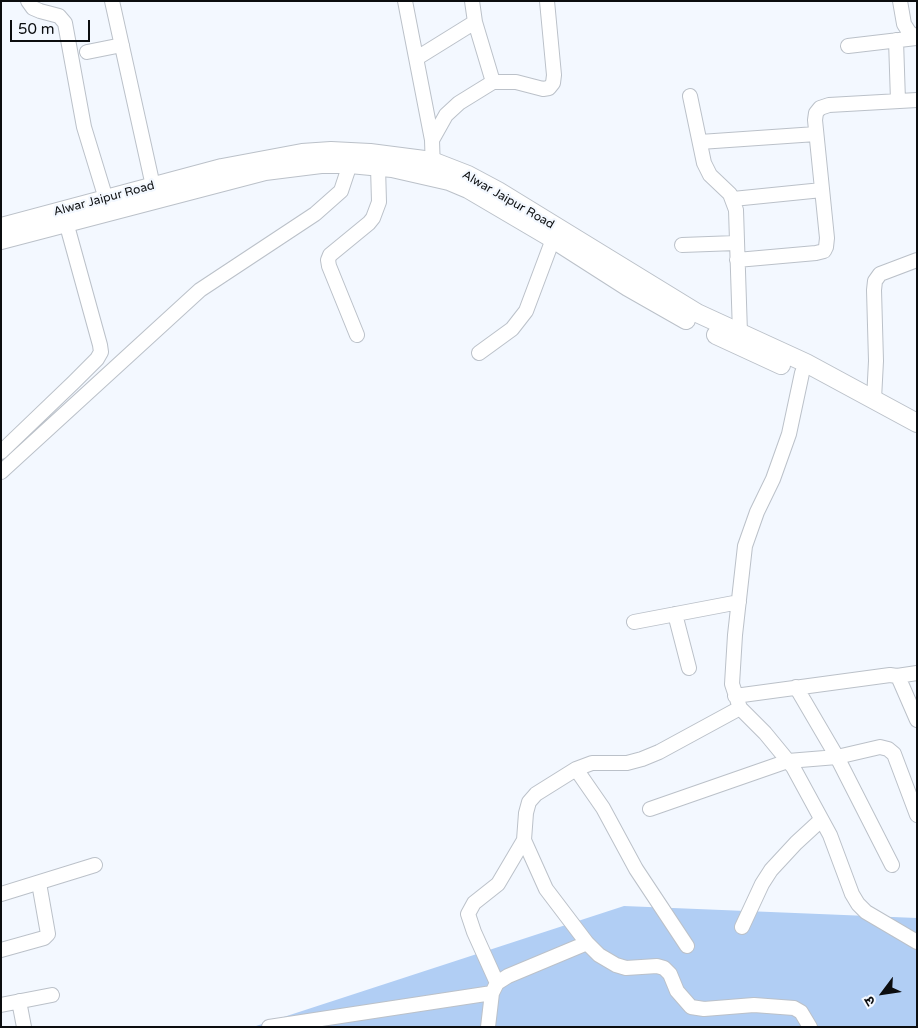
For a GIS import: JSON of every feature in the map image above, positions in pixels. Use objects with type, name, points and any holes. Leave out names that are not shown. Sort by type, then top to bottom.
[{"type":"main road","name":"Alwar Jaipur Road","points":[[1,240],[66,222],[125,200],[153,186],[222,168],[302,153],[331,151],[370,153],[432,169],[468,175],[498,191],[666,295],[804,368],[917,436]]},
{"type":"main road","name":"Alwar Jaipur Road","points":[[1,227],[106,198],[125,200],[265,171],[321,164],[432,169],[449,181],[468,189],[671,312],[740,347],[804,368],[874,399],[917,423]]},
{"type":"street","points":[[28,1],[34,8],[40,11],[59,16],[65,23],[84,127],[106,198]]},
{"type":"street","points":[[112,1],[153,186]]},
{"type":"street","points":[[406,1],[432,140],[432,169]]},
{"type":"street","points":[[472,1],[475,22],[493,82]]},
{"type":"street","points":[[432,140],[446,115],[459,103],[493,82],[516,82],[543,89],[549,88],[553,83],[554,74],[547,1]]},
{"type":"street","points":[[900,1],[904,24],[909,32],[917,38]]},
{"type":"street","points":[[417,58],[475,22]]},
{"type":"street","points":[[848,46],[917,38]]},
{"type":"street","points":[[896,40],[898,101]]},
{"type":"street","points":[[87,52],[122,45]]},
{"type":"street","points":[[690,96],[704,163],[710,175],[730,194],[736,210],[736,260],[740,333]]},
{"type":"street","points":[[736,260],[824,251],[827,238],[815,120],[816,113],[820,108],[829,105],[917,100]]},
{"type":"street","points":[[700,142],[816,134]]},
{"type":"street","points":[[1,472],[200,290],[315,214],[341,191],[350,164]]},
{"type":"street","points":[[357,335],[328,260],[330,255],[373,218],[379,202],[378,167]]},
{"type":"street","points":[[733,199],[822,190]]},
{"type":"street","points":[[1,452],[74,382],[97,359],[101,352],[66,222]]},
{"type":"street","points":[[479,353],[512,329],[526,311],[552,239]]},
{"type":"street","points":[[682,245],[736,243]]},
{"type":"street","points":[[874,399],[876,361],[875,281],[880,274],[917,260]]},
{"type":"street","points":[[804,368],[789,434],[773,479],[757,512],[745,546],[732,672],[738,702],[793,767],[830,835],[852,894],[858,904],[866,912],[917,942]]},
{"type":"street","points":[[634,622],[739,602]]},
{"type":"street","points":[[675,614],[689,668]]},
{"type":"street","points":[[488,1027],[494,988],[468,914],[474,903],[498,884],[524,840],[526,813],[530,802],[536,794],[576,769],[592,763],[627,764],[659,752],[738,702],[796,687],[917,673]]},
{"type":"street","points":[[896,676],[917,720]]},
{"type":"street","points":[[796,687],[837,757],[892,865]]},
{"type":"street","points":[[650,809],[788,761],[837,757],[880,746],[888,748],[894,754],[917,815]]},
{"type":"street","points":[[576,769],[603,808],[636,869],[688,946]]},
{"type":"street","points":[[742,927],[762,884],[771,870],[821,820]]},
{"type":"street","points":[[524,840],[546,890],[587,943],[599,955],[616,965],[626,968],[657,966],[664,968],[670,974],[677,991],[691,1007],[704,1009],[754,1005],[794,1008],[801,1012],[810,1027]]},
{"type":"street","points":[[1,894],[95,864]]},
{"type":"street","points":[[1,950],[44,938],[48,934],[39,883]]},
{"type":"street","points":[[269,1027],[494,988],[508,976],[587,943]]},
{"type":"street","points":[[1,1005],[52,994]]},
{"type":"street","points":[[19,1001],[24,1027]]},
{"type":"shaded area","points":[[624,906],[917,918],[917,1027],[253,1027]]}]
